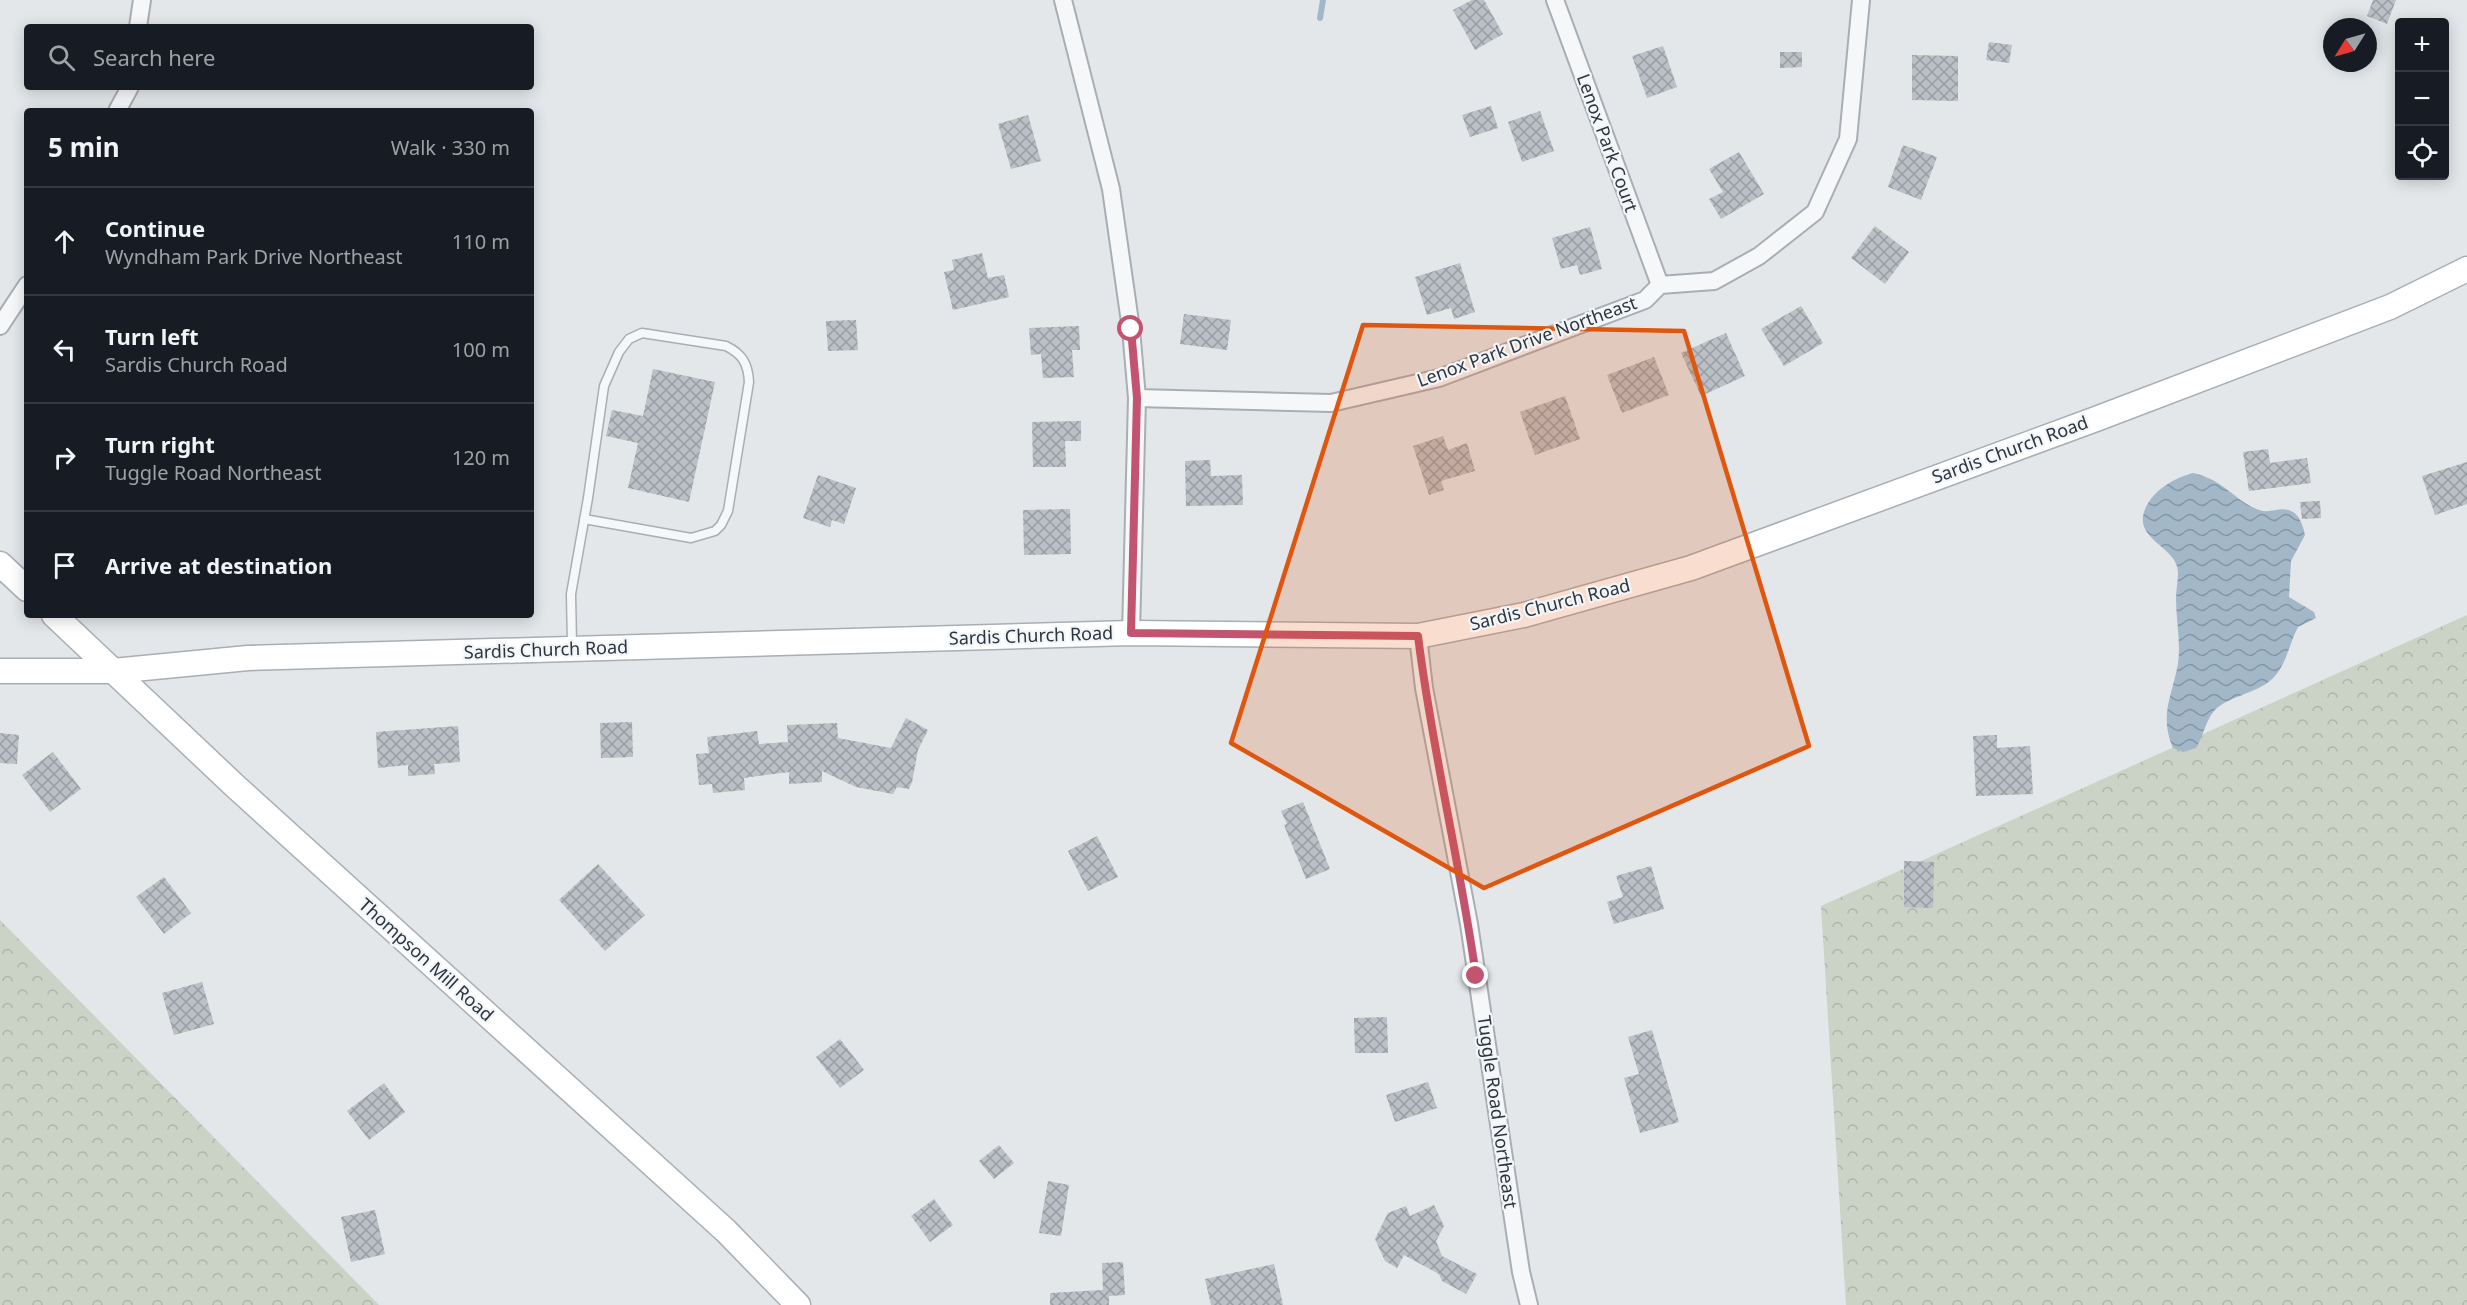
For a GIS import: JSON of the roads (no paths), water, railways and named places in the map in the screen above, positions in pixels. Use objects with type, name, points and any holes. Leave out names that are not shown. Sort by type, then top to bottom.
[{"type":"street","points":[[138,24],[142,0]]},
{"type":"street","points":[[1064,0],[1111,189],[1131,329],[1137,398],[1131,633]]},
{"type":"street","name":"Lenox Park Court","points":[[1555,0],[1660,285]]},
{"type":"street","points":[[1660,285],[1714,281],[1758,256],[1815,212],[1848,139],[1861,0]]},
{"type":"street","points":[[119,108],[128,90]]},
{"type":"street","name":"Sardis Church Road","points":[[0,671],[113,671],[248,658],[1131,633],[1418,636],[1524,615],[1691,568],[2096,419],[2390,307],[2467,269]]},
{"type":"street","name":"Lenox Park Drive Northeast","points":[[1137,398],[1331,403],[1439,378],[1645,300],[1660,285]]},
{"type":"street","points":[[0,326],[24,290]]},
{"type":"street","points":[[0,564],[24,586]]},
{"type":"street","name":"Thompson Mill Road","points":[[57,618],[235,786],[726,1231],[798,1305]]},
{"type":"street","name":"Tuggle Road Northeast","points":[[1418,636],[1424,688],[1469,924],[1521,1272],[1529,1305]]},
{"type":"lane","points":[[572,650],[571,594],[585,519],[604,386],[619,352],[629,339],[642,333],[726,346],[737,352],[744,359],[748,369],[749,382],[728,511],[721,525],[715,531],[692,538],[585,519]]},
{"type":"water","points":[[2193,473],[2213,480],[2259,510],[2287,510],[2297,515],[2305,535],[2291,561],[2289,597],[2314,612],[2316,618],[2298,627],[2284,662],[2276,675],[2265,685],[2220,706],[2211,715],[2196,748],[2183,752],[2173,748],[2167,725],[2168,706],[2179,656],[2176,599],[2178,572],[2176,563],[2145,530],[2143,522],[2147,504],[2164,486]]},
{"type":"waterway","points":[[1320,18],[1323,0]]}]
